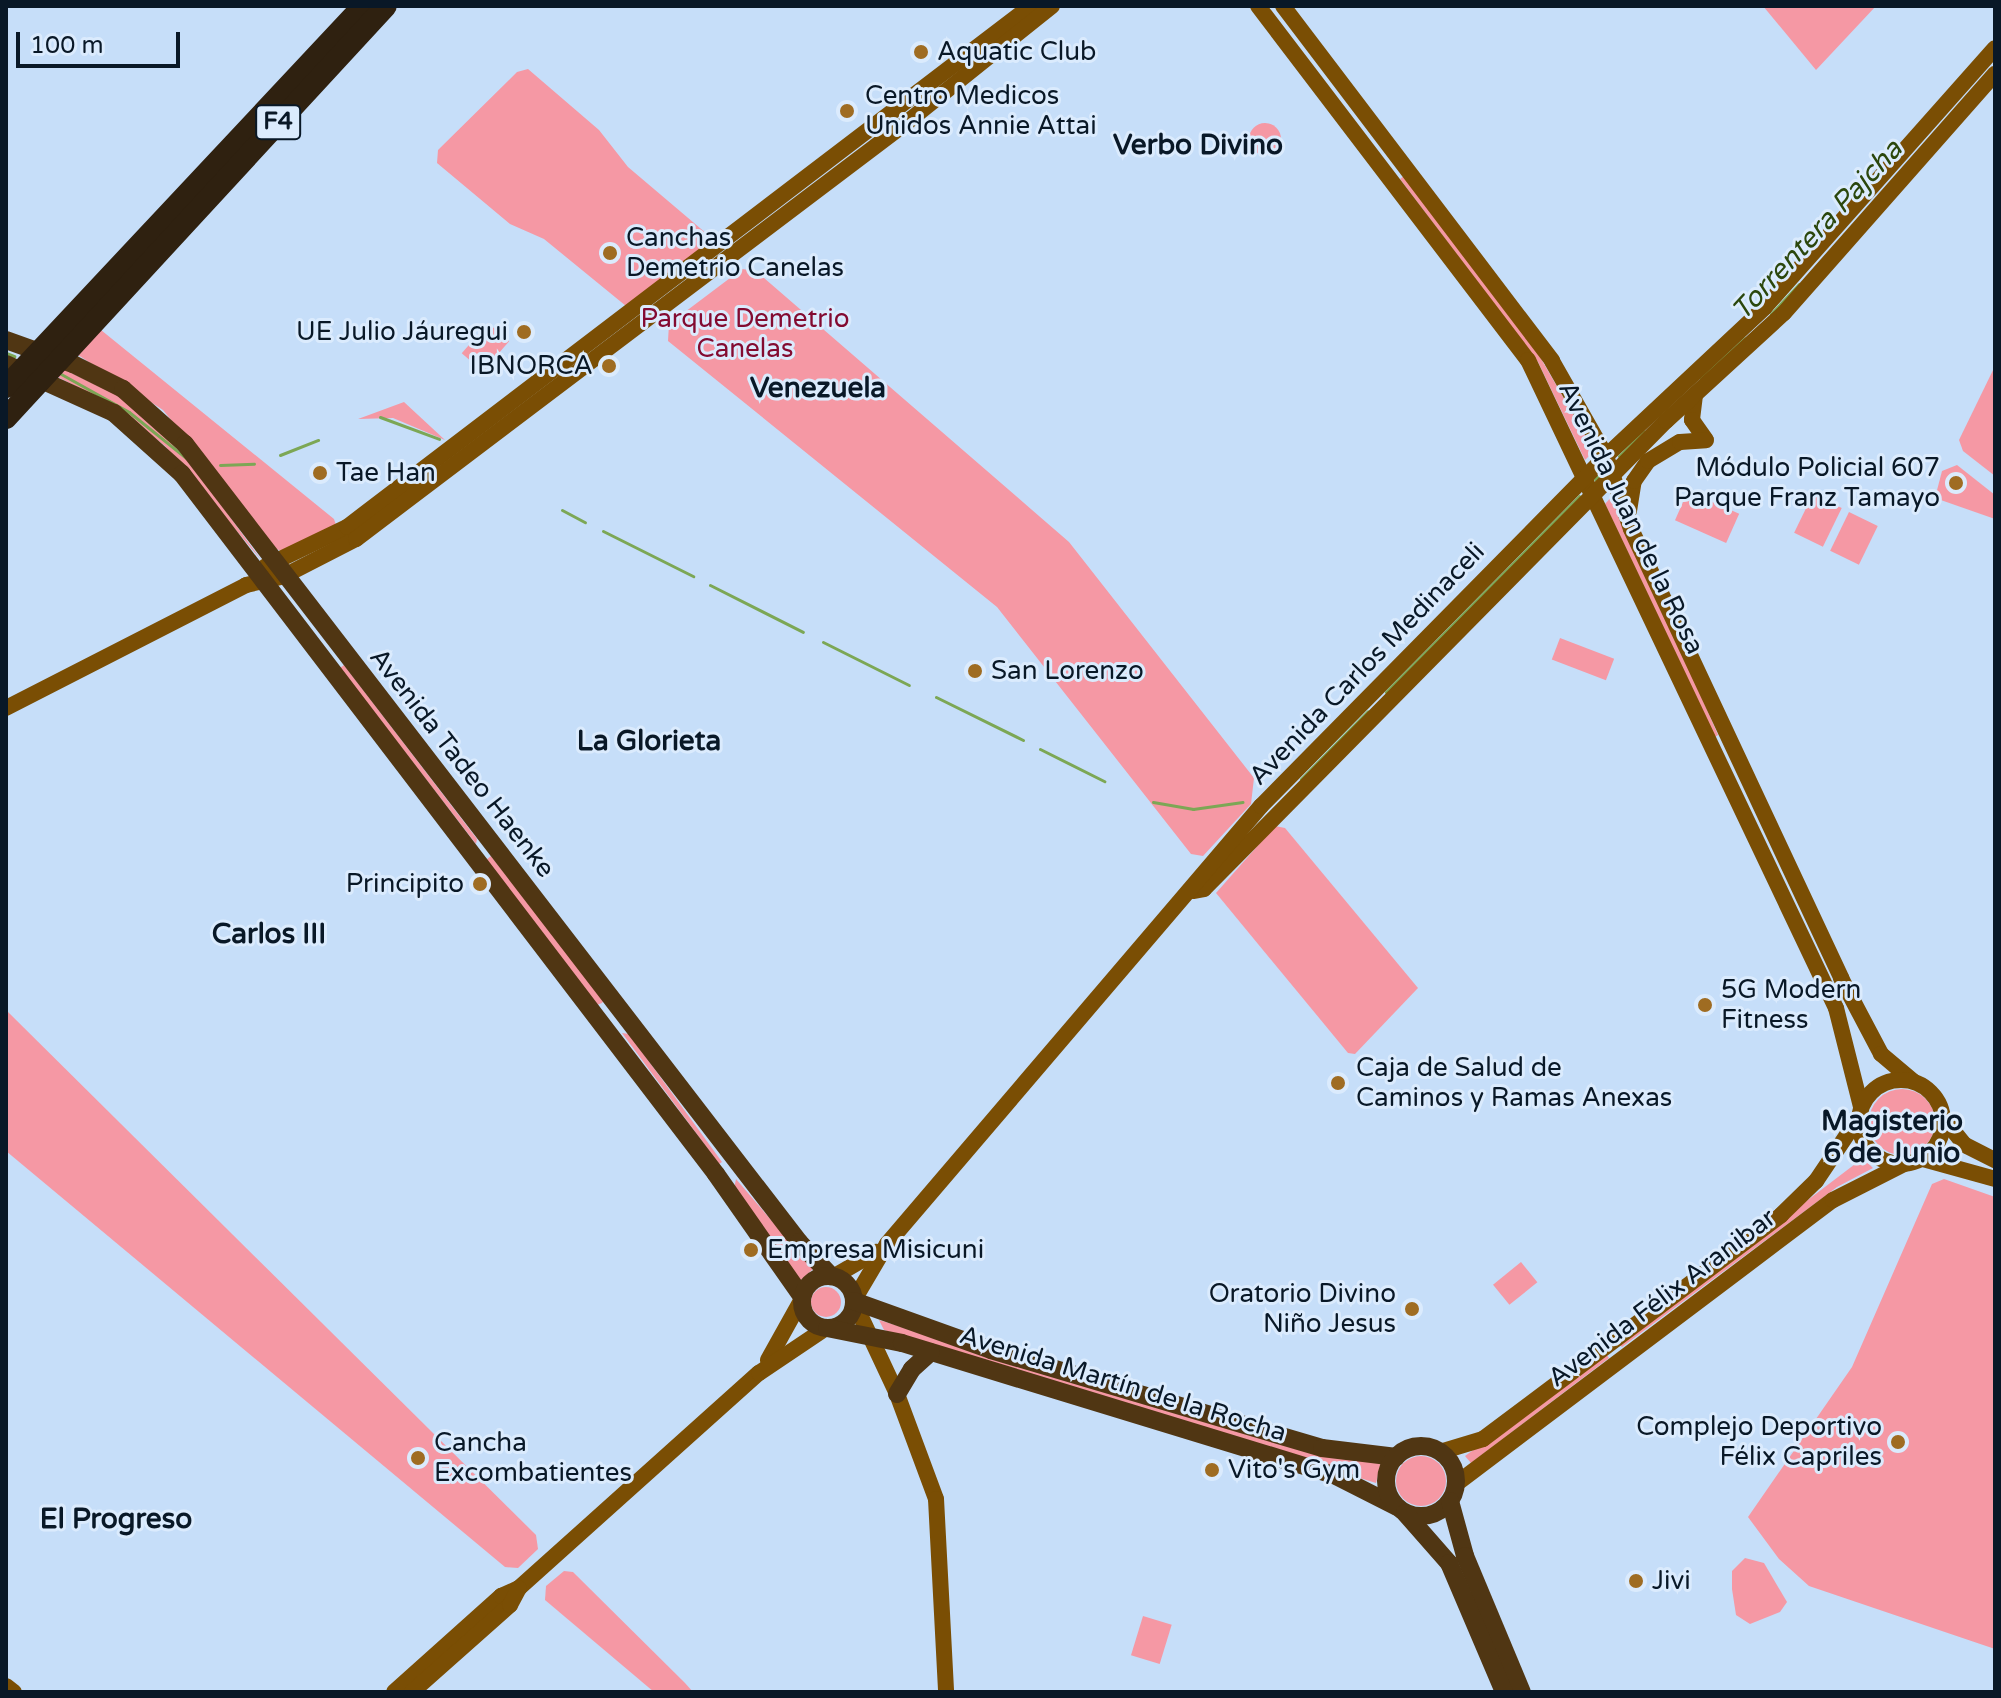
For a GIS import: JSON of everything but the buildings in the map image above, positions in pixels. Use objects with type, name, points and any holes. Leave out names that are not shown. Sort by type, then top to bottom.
[{"type":"highway","name":"F4","points":[[49,355],[363,6]]},
{"type":"highway","name":"F4","points":[[6,387],[24,370],[49,355],[386,6]]},
{"type":"highway","name":"F4","points":[[6,418],[24,370]]},
{"type":"main road","points":[[279,569],[372,509],[1031,6]]},
{"type":"main road","points":[[6,708],[256,579],[356,539],[906,123],[1052,6]]},
{"type":"main road","name":"Avenida Juan de la Rosa","points":[[1258,6],[1513,338],[1586,477],[1836,1008],[1859,1113]]},
{"type":"main road","name":"Avenida Juan de la Rosa","points":[[1283,6],[1544,348],[1606,456],[1631,529],[1847,991],[1881,1054],[1913,1081]]},
{"type":"main road","name":"Avenida Carlos Medinaceli","points":[[854,1301],[887,1244],[1193,891],[1196,878],[1261,806],[1606,456],[1770,301],[1995,48]]},
{"type":"main road","name":"Avenida Carlos Medinaceli","points":[[1193,891],[1204,889],[1614,475],[1784,313],[1995,74]]},
{"type":"main road","name":"Avenida Tadeo Haenke","points":[[6,340],[49,355],[123,389],[157,415],[197,458],[279,569],[799,1242],[832,1277]]},
{"type":"main road","name":"Avenida Tadeo Haenke","points":[[24,370],[114,413],[156,447],[716,1174],[802,1298]]},
{"type":"main road","points":[[1631,529],[1629,497],[1648,461],[1668,446],[1706,440],[1692,420],[1695,395]]},
{"type":"main road","points":[[1995,1160],[1965,1145],[1943,1118],[1933,1094],[1913,1081],[1882,1084],[1859,1113],[1870,1151],[1904,1164],[1923,1159],[1995,1179]]},
{"type":"main road","name":"Avenida Félix Aranibar","points":[[1440,1452],[1483,1439],[1781,1215],[1816,1181],[1859,1113]]},
{"type":"main road","points":[[1923,1159],[1939,1139],[1943,1118]]},
{"type":"main road","name":"Avenida Félix Aranibar","points":[[1453,1492],[1833,1200],[1904,1164]]},
{"type":"main road","name":"Avenida Carlos Medinaceli","points":[[832,1277],[887,1244]]},
{"type":"main road","points":[[759,1373],[812,1281],[832,1277],[847,1285],[897,1394],[936,1499],[946,1692]]},
{"type":"main road","points":[[802,1298],[805,1315],[827,1328]]},
{"type":"main road","points":[[394,1692],[501,1596],[519,1588],[759,1373],[827,1328],[849,1318],[854,1301]]},
{"type":"main road","name":"Avenida Martín de la Rocha","points":[[854,1301],[991,1350],[1322,1448],[1396,1457]]},
{"type":"main road","name":"Avenida Martín de la Rocha","points":[[827,1328],[931,1352],[1336,1476],[1400,1509]]},
{"type":"main road","points":[[897,1394],[912,1369],[931,1352]]},
{"type":"main road","points":[[1504,1692],[1449,1563],[1400,1509],[1386,1479],[1396,1457],[1414,1447],[1440,1452],[1454,1469],[1453,1492],[1465,1556],[1522,1692]]},
{"type":"main road","points":[[1400,1509],[1429,1516],[1453,1492]]},
{"type":"main road","points":[[412,1692],[510,1605],[519,1588]]},
{"type":"main road","points":[[6,1686],[14,1692]]},
{"type":"green space","points":[[1763,6],[1876,6],[1816,70]]},
{"type":"green space","name":"Parque Demetrio Canelas","points":[[528,69],[599,130],[628,167],[707,234],[710,242],[626,306],[544,239],[510,224],[437,163],[438,150],[517,72]]},
{"type":"green space","points":[[1265,123],[1276,128],[1281,139],[1276,150],[1265,155],[1254,150],[1249,139],[1254,128]]},
{"type":"green space","points":[[1404,176],[1540,357],[1594,451],[1585,460],[1538,362],[1400,179]]},
{"type":"green space","name":"Parque Demetrio Canelas","points":[[742,269],[756,271],[1069,542],[1254,778],[1251,804],[1203,856],[1191,854],[997,607],[668,341],[669,324]]},
{"type":"green space","points":[[488,323],[509,341],[483,372],[462,353]]},
{"type":"green space","points":[[101,330],[334,519],[336,525],[282,551],[276,549],[163,410],[78,355]]},
{"type":"green space","points":[[1995,366],[1995,476],[1963,451],[1959,440]]},
{"type":"green space","points":[[59,367],[119,396],[148,418],[193,466],[262,561],[165,446],[116,407],[52,374]]},
{"type":"green space","points":[[404,402],[445,440],[393,418],[358,419]]},
{"type":"green space","points":[[1957,465],[1995,495],[1995,519],[1935,498],[1942,471]]},
{"type":"green space","points":[[1688,491],[1739,514],[1726,543],[1675,520]]},
{"type":"green space","points":[[1813,494],[1842,508],[1823,547],[1794,533]]},
{"type":"green space","points":[[1613,495],[1718,735],[1715,737],[1605,504]]},
{"type":"green space","points":[[1849,512],[1878,526],[1859,565],[1830,551]]},
{"type":"green space","points":[[1560,638],[1614,659],[1606,680],[1552,659]]},
{"type":"green space","points":[[344,665],[477,839],[476,844],[340,668]]},
{"type":"green space","points":[[1275,826],[1285,828],[1418,988],[1355,1054],[1348,1053],[1216,893]]},
{"type":"green space","points":[[491,856],[604,1000],[602,1003],[597,1005],[486,860]]},
{"type":"green space","points":[[6,1010],[536,1535],[538,1549],[518,1568],[505,1567],[6,1151]]},
{"type":"green space","points":[[622,1033],[629,1034],[722,1162],[719,1164]]},
{"type":"green space","points":[[1902,1089],[1915,1091],[1930,1104],[1935,1122],[1933,1135],[1920,1150],[1902,1155],[1889,1153],[1874,1140],[1869,1122],[1871,1109],[1884,1094]]},
{"type":"green space","points":[[1863,1158],[1873,1168],[1837,1187],[1622,1347],[1619,1344]]},
{"type":"green space","points":[[736,1179],[813,1269],[800,1281],[734,1189]]},
{"type":"green space","name":"Complejo Deportivo Félix Capriles","points":[[1944,1179],[1995,1197],[1995,1649],[1809,1586],[1779,1559],[1748,1517],[1852,1367],[1932,1184]]},
{"type":"green space","points":[[1521,1262],[1537,1282],[1509,1305],[1493,1285]]},
{"type":"green space","points":[[826,1287],[837,1291],[841,1302],[837,1313],[826,1317],[815,1313],[811,1302],[815,1291]]},
{"type":"green space","points":[[879,1320],[1310,1453],[1381,1463],[1376,1483],[884,1330]]},
{"type":"green space","points":[[1606,1354],[1609,1358],[1471,1463],[1465,1456]]},
{"type":"green space","points":[[1421,1456],[1439,1463],[1446,1481],[1439,1499],[1421,1506],[1403,1499],[1396,1481],[1403,1463]]},
{"type":"green space","points":[[1745,1558],[1764,1563],[1787,1602],[1780,1612],[1750,1624],[1736,1615],[1732,1589],[1732,1571]]},
{"type":"green space","points":[[564,1571],[573,1572],[693,1692],[654,1692],[545,1600],[546,1586]]},
{"type":"green space","points":[[1143,1616],[1172,1625],[1160,1664],[1131,1655]]},
{"type":"waterway","name":"Torrentera Pajcha","points":[[1771,314],[1799,284]]},
{"type":"waterway","name":"Torrentera Pajcha","points":[[1701,378],[1745,338]]},
{"type":"waterway","name":"Torrentera Pajcha","points":[[6,353],[14,356]]},
{"type":"waterway","name":"Torrentera Pajcha","points":[[61,374],[129,412],[186,458]]},
{"type":"waterway","name":"Torrentera Pajcha","points":[[380,417],[439,439]]},
{"type":"waterway","name":"Torrentera Pajcha","points":[[1619,456],[1644,432]]},
{"type":"waterway","name":"Torrentera Pajcha","points":[[280,455],[318,440]]},
{"type":"waterway","name":"Torrentera Pajcha","points":[[220,465],[254,464]]},
{"type":"waterway","name":"Torrentera Pajcha","points":[[1595,479],[1602,471]]},
{"type":"waterway","name":"Torrentera Pajcha","points":[[1386,692],[1579,496]]},
{"type":"waterway","name":"Torrentera Pajcha","points":[[562,510],[585,522]]},
{"type":"waterway","name":"Torrentera Pajcha","points":[[603,531],[693,576]]},
{"type":"waterway","name":"Torrentera Pajcha","points":[[710,585],[803,632]]},
{"type":"waterway","name":"Torrentera Pajcha","points":[[823,642],[909,685]]},
{"type":"waterway","name":"Torrentera Pajcha","points":[[936,697],[1023,740]]},
{"type":"waterway","name":"Torrentera Pajcha","points":[[1301,779],[1368,711]]},
{"type":"waterway","name":"Torrentera Pajcha","points":[[1040,749],[1104,781]]},
{"type":"waterway","name":"Torrentera Pajcha","points":[[1153,802],[1193,809],[1243,802]]},
{"type":"place","name":"Aquatic Club","points":[[921,52]]},
{"type":"place","name":"Centro Medicos Unidos Annie Attai","points":[[847,111]]},
{"type":"place","name":"Canchas Demetrio Canelas","points":[[610,253]]},
{"type":"place","name":"UE Julio Jáuregui","points":[[524,332]]},
{"type":"place","name":"IBNORCA","points":[[609,366]]},
{"type":"place","name":"Tae Han","points":[[320,473]]},
{"type":"place","name":"Módulo Policial 607 Parque Franz Tamayo","points":[[1956,483]]},
{"type":"place","name":"San Lorenzo","points":[[975,671]]},
{"type":"place","name":"Principito","points":[[480,884]]},
{"type":"place","name":"5G Modern Fitness","points":[[1705,1005]]},
{"type":"place","name":"Caja de Salud de Caminos y Ramas Anexas","points":[[1338,1083]]},
{"type":"place","name":"Empresa Misicuni","points":[[751,1250]]},
{"type":"place","name":"Oratorio Divino Niño Jesus","points":[[1412,1309]]},
{"type":"place","name":"Complejo Deportivo Félix Capriles","points":[[1898,1442]]},
{"type":"place","name":"Cancha Excombatientes","points":[[418,1458]]},
{"type":"place","name":"Vito's Gym","points":[[1212,1470]]},
{"type":"place","name":"Jivi","points":[[1636,1581]]},
{"type":"district","name":"Verbo Divino","points":[[1198,145]]},
{"type":"district","name":"Venezuela","points":[[818,388]]},
{"type":"district","name":"La Glorieta","points":[[649,741]]},
{"type":"district","name":"Carlos III","points":[[269,934]]},
{"type":"district","name":"Magisterio 6 de Junio","points":[[1892,1137]]},
{"type":"district","name":"El Progreso","points":[[116,1519]]}]
